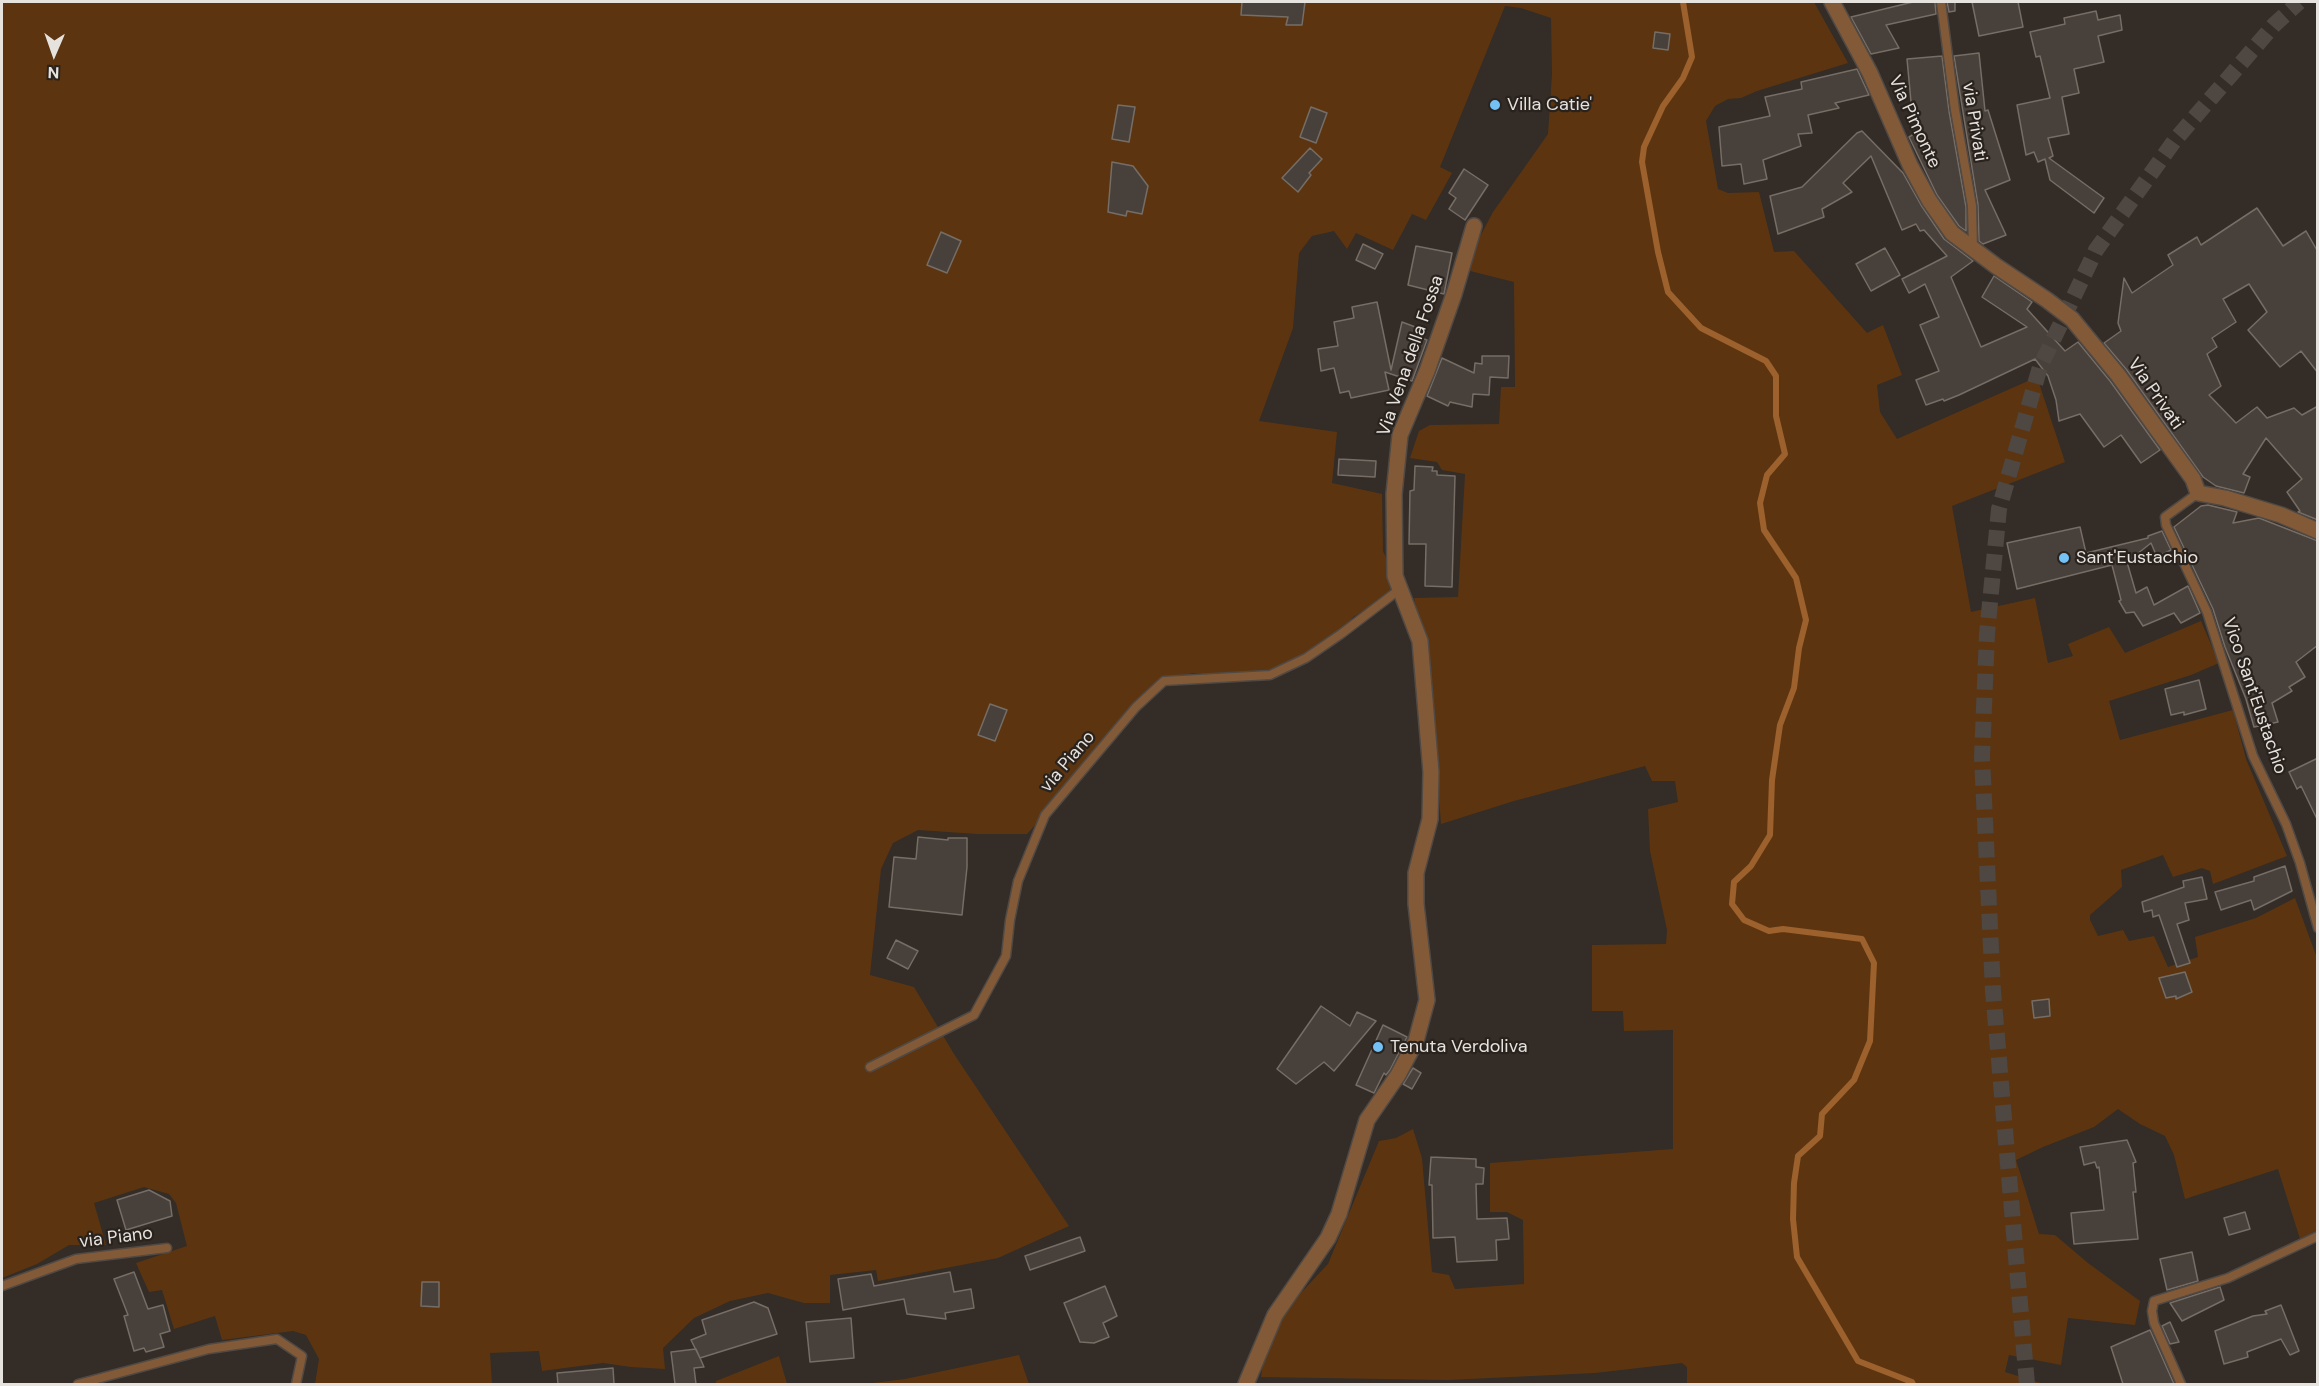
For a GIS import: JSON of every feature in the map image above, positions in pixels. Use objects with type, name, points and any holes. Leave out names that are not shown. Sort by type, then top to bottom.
[{"type":"street","name":"Via Pimonte","points":[[1832,2],[1865,63],[1929,200],[1952,233],[1973,248]]},
{"type":"street","name":"Via Vena della Fossa","points":[[1246,1384],[1275,1315],[1328,1238],[1339,1214],[1366,1120],[1398,1075],[1416,1041],[1427,1000],[1416,904],[1416,873],[1430,819],[1431,772],[1420,641],[1395,576],[1393,528],[1400,435],[1427,371],[1454,294],[1474,226]]},
{"type":"street","name":"Via Privati","points":[[1973,248],[1996,267],[2072,319],[2118,375],[2193,479],[2198,493]]},
{"type":"street","points":[[2198,493],[2281,514],[2318,531]]},
{"type":"lane","name":"via Privati","points":[[1941,2],[1955,110],[1972,206],[1973,248]]},
{"type":"lane","name":"Vico Sant'Eustachio","points":[[2198,493],[2165,517],[2166,525],[2207,612],[2253,756],[2286,824],[2300,863],[2318,928]]},
{"type":"lane","name":"via Piano","points":[[870,1067],[974,1015],[1005,956],[1018,881],[1045,815],[1136,707],[1164,681],[1270,675],[1306,658],[1400,589]]},
{"type":"lane","points":[[2181,1384],[2154,1323],[2152,1311],[2154,1301],[2228,1278],[2318,1236]]},
{"type":"lane","name":"via Piano","points":[[2,1286],[76,1259],[167,1248]]},
{"type":"lane","points":[[78,1384],[209,1349],[277,1339],[302,1356],[296,1384]]},
{"type":"shaded area","points":[[2,2],[1814,2],[1848,63],[1741,98],[1728,99],[1715,106],[1706,121],[1718,189],[1728,193],[1759,192],[1774,252],[1794,251],[1867,333],[1883,325],[1902,375],[1877,385],[1880,412],[1897,439],[2037,377],[2065,462],[1952,506],[1971,612],[2035,598],[2048,663],[2073,656],[2068,644],[2109,627],[2125,653],[2201,621],[2219,663],[2191,675],[2109,701],[2120,740],[2233,710],[2246,759],[2287,856],[2213,884],[2210,871],[2202,868],[2173,877],[2163,855],[2121,870],[2122,887],[2090,915],[2090,920],[2098,936],[2123,930],[2129,941],[2154,936],[2168,967],[2198,957],[2195,937],[2256,918],[2295,898],[2317,958],[2317,1230],[2300,1239],[2278,1169],[2185,1199],[2174,1155],[2165,1136],[2140,1124],[2118,1109],[2094,1127],[2016,1160],[2039,1234],[2055,1235],[2088,1263],[2140,1301],[2135,1325],[2068,1318],[2061,1365],[2009,1355],[2005,1372],[2044,1384],[1687,1384],[1687,1367],[1682,1363],[1595,1373],[1448,1380],[1261,1377],[1264,1354],[1274,1330],[1296,1298],[1328,1264],[1379,1141],[1396,1138],[1413,1129],[1422,1158],[1432,1272],[1449,1275],[1455,1289],[1524,1284],[1523,1220],[1507,1212],[1490,1212],[1490,1163],[1673,1149],[1673,1030],[1624,1031],[1623,1011],[1592,1011],[1592,945],[1666,944],[1667,930],[1650,851],[1648,809],[1678,802],[1675,781],[1652,781],[1645,766],[1514,801],[1441,824],[1429,669],[1414,598],[1458,597],[1465,474],[1442,470],[1437,462],[1410,458],[1419,431],[1430,425],[1499,424],[1501,387],[1515,387],[1514,282],[1470,271],[1475,246],[1493,212],[1548,134],[1552,74],[1551,18],[1521,8],[1505,6],[1440,167],[1452,173],[1426,220],[1412,214],[1393,250],[1356,233],[1347,249],[1334,231],[1312,236],[1299,253],[1293,328],[1259,421],[1337,432],[1332,483],[1382,494],[1383,551],[1400,589],[1353,617],[1341,634],[1270,675],[1239,678],[1193,673],[1164,681],[1027,834],[977,834],[918,830],[893,843],[881,869],[870,975],[914,987],[954,1054],[1069,1226],[998,1258],[878,1281],[876,1270],[830,1275],[830,1303],[804,1303],[768,1293],[730,1301],[694,1318],[663,1348],[665,1369],[603,1363],[542,1371],[539,1351],[490,1353],[492,1384],[315,1384],[319,1359],[306,1335],[293,1331],[222,1340],[215,1316],[174,1329],[162,1290],[149,1292],[136,1263],[187,1246],[176,1203],[169,1194],[144,1187],[94,1203],[106,1245],[69,1245],[37,1264],[2,1278]]},
{"type":"shaded area","points":[[1019,1355],[1029,1384],[864,1384],[905,1379]]},
{"type":"shaded area","points":[[779,1356],[787,1384],[716,1384],[716,1381]]},
{"type":"building","points":[[1242,2],[1305,2],[1302,25],[1286,25],[1288,17],[1241,15]]},
{"type":"building","points":[[1913,2],[1935,2],[1936,14],[1886,25],[1899,48],[1871,54],[1851,17]]},
{"type":"building","points":[[1947,2],[1955,2],[1955,11],[1949,12]]},
{"type":"building","points":[[1972,2],[2018,2],[2023,27],[1979,36]]},
{"type":"building","points":[[2096,11],[2098,20],[2120,15],[2122,30],[2098,36],[2104,62],[2074,69],[2079,93],[2062,97],[2069,134],[2048,138],[2053,156],[2049,158],[2104,198],[2094,213],[2050,180],[2045,159],[2038,162],[2034,152],[2026,155],[2017,105],[2050,98],[2040,56],[2036,57],[2030,32],[2065,24],[2064,18]]},
{"type":"building","points":[[1655,32],[1670,34],[1668,50],[1653,48]]},
{"type":"building","points":[[1979,53],[1985,111],[1988,110],[2010,180],[1985,190],[2006,235],[1983,244],[1979,241],[1978,205],[1954,56]]},
{"type":"building","points":[[1942,56],[1966,207],[1966,231],[1959,226],[1937,195],[1909,137],[1914,134],[1907,59]]},
{"type":"building","points":[[1857,69],[1869,95],[1835,103],[1839,108],[1808,115],[1812,133],[1798,134],[1801,146],[1763,160],[1767,179],[1744,184],[1741,164],[1722,166],[1719,127],[1770,116],[1765,97],[1802,89],[1801,82]]},
{"type":"building","points":[[1118,105],[1135,107],[1129,142],[1112,139]]},
{"type":"building","points":[[1311,107],[1327,113],[1316,143],[1300,137]]},
{"type":"building","points":[[1862,131],[1903,173],[1944,239],[1973,261],[1951,277],[1981,347],[2027,327],[1982,297],[1994,276],[2032,302],[2027,309],[2065,351],[2078,342],[2110,381],[2160,450],[2141,463],[2121,435],[2104,447],[2080,414],[2059,421],[2056,400],[2048,376],[2035,359],[1959,395],[1926,405],[1916,380],[1939,371],[1920,325],[1939,317],[1925,284],[1909,293],[1902,279],[1947,256],[1924,230],[1920,231],[1916,224],[1902,230],[1871,156],[1843,183],[1852,192],[1822,209],[1824,217],[1778,234],[1770,196],[1802,187],[1857,133]]},
{"type":"building","points":[[1310,148],[1322,159],[1309,173],[1311,175],[1298,192],[1282,178]]},
{"type":"building","points":[[1112,162],[1133,166],[1148,186],[1142,214],[1127,211],[1126,216],[1108,212]]},
{"type":"building","points":[[1464,169],[1488,185],[1465,220],[1449,209],[1456,198],[1449,193]]},
{"type":"building","points":[[2257,208],[2283,246],[2306,231],[2318,252],[2318,373],[2301,351],[2280,367],[2248,330],[2267,312],[2249,284],[2223,299],[2236,322],[2212,338],[2217,347],[2207,354],[2221,386],[2209,395],[2236,423],[2257,407],[2267,418],[2294,408],[2302,415],[2318,406],[2318,520],[2298,512],[2300,511],[2287,492],[2302,479],[2266,438],[2243,474],[2250,477],[2244,493],[2216,486],[2203,477],[2126,369],[2104,343],[2121,331],[2118,323],[2124,278],[2132,293],[2173,265],[2168,255],[2197,237],[2201,245]]},
{"type":"building","points":[[941,232],[961,241],[947,273],[927,265]]},
{"type":"building","points":[[1363,244],[1383,254],[1375,269],[1356,260]]},
{"type":"building","points":[[1416,246],[1452,253],[1444,294],[1408,285]]},
{"type":"building","points":[[1885,248],[1900,275],[1871,291],[1856,264]]},
{"type":"building","points":[[1377,302],[1391,370],[1402,322],[1418,328],[1415,336],[1427,340],[1412,381],[1385,372],[1389,390],[1351,398],[1349,391],[1340,393],[1334,368],[1321,371],[1318,349],[1338,346],[1334,322],[1354,318],[1352,307]]},
{"type":"building","points":[[1482,356],[1509,356],[1508,378],[1490,377],[1489,395],[1473,394],[1472,407],[1450,402],[1448,406],[1427,396],[1442,358],[1474,373],[1475,363],[1482,364]]},
{"type":"building","points":[[1339,459],[1376,461],[1375,477],[1338,475]]},
{"type":"building","points":[[1415,466],[1433,467],[1432,471],[1437,471],[1437,475],[1455,476],[1452,587],[1425,586],[1426,544],[1409,544],[1410,491],[1414,490]]},
{"type":"building","points":[[2208,505],[2237,512],[2233,523],[2259,518],[2318,541],[2318,645],[2296,662],[2305,677],[2289,687],[2292,691],[2272,703],[2278,722],[2254,727],[2213,609],[2174,527],[2201,506]]},
{"type":"building","points":[[2080,527],[2086,553],[2148,538],[2162,531],[2171,550],[2157,557],[2151,543],[2127,562],[2136,593],[2147,587],[2154,605],[2188,586],[2200,613],[2181,623],[2174,613],[2143,626],[2134,612],[2126,613],[2119,601],[2121,600],[2112,565],[2017,589],[2007,543]]},
{"type":"building","points":[[2199,680],[2206,709],[2184,715],[2184,712],[2171,715],[2165,689]]},
{"type":"building","points":[[990,704],[1007,710],[995,741],[978,735]]},
{"type":"building","points":[[2318,758],[2318,821],[2301,786],[2297,789],[2289,772]]},
{"type":"building","points":[[918,837],[948,840],[948,838],[967,838],[967,867],[962,915],[889,907],[894,857],[916,859]]},
{"type":"building","points":[[2285,866],[2292,891],[2254,910],[2251,900],[2221,910],[2215,892],[2254,881],[2254,877]]},
{"type":"building","points":[[2202,877],[2207,899],[2185,903],[2189,920],[2177,924],[2190,963],[2177,967],[2159,915],[2153,917],[2152,910],[2144,912],[2142,902],[2184,887],[2183,881]]},
{"type":"building","points":[[896,940],[918,951],[908,969],[887,958]]},
{"type":"building","points":[[2185,972],[2192,992],[2176,999],[2176,996],[2166,998],[2159,978]]},
{"type":"building","points":[[2049,999],[2050,1016],[2034,1018],[2032,1001]]},
{"type":"building","points":[[1321,1006],[1350,1026],[1357,1012],[1376,1021],[1334,1071],[1324,1062],[1296,1084],[1277,1069]]},
{"type":"building","points":[[1383,1025],[1407,1037],[1390,1070],[1386,1075],[1384,1073],[1374,1093],[1356,1085]]},
{"type":"building","points":[[1413,1068],[1421,1073],[1412,1089],[1403,1084]]},
{"type":"building","points":[[2127,1140],[2136,1162],[2133,1163],[2136,1192],[2133,1192],[2138,1239],[2074,1244],[2071,1213],[2104,1210],[2099,1167],[2097,1168],[2095,1162],[2084,1165],[2080,1147]]},
{"type":"building","points":[[1431,1157],[1476,1159],[1476,1167],[1484,1168],[1483,1184],[1476,1184],[1477,1219],[1507,1218],[1509,1239],[1496,1240],[1497,1260],[1457,1262],[1455,1237],[1433,1238],[1432,1185],[1429,1185]]},
{"type":"building","points":[[149,1190],[170,1201],[172,1216],[126,1230],[117,1200]]},
{"type":"building","points":[[2245,1212],[2250,1229],[2229,1235],[2224,1218]]},
{"type":"building","points":[[1080,1237],[1085,1251],[1030,1270],[1025,1256]]},
{"type":"building","points":[[2192,1252],[2198,1281],[2167,1290],[2160,1259]]},
{"type":"building","points":[[134,1272],[148,1309],[163,1305],[170,1331],[160,1334],[164,1347],[146,1352],[144,1348],[134,1351],[124,1316],[128,1315],[114,1279]]},
{"type":"building","points":[[950,1272],[954,1292],[971,1289],[974,1308],[945,1313],[946,1319],[907,1314],[904,1299],[843,1310],[838,1279],[871,1274],[874,1286]]},
{"type":"building","points":[[422,1282],[439,1282],[439,1307],[421,1306]]},
{"type":"building","points":[[1105,1286],[1117,1316],[1103,1323],[1109,1337],[1094,1343],[1080,1342],[1064,1303]]},
{"type":"building","points":[[2220,1287],[2224,1300],[2182,1321],[2170,1303]]},
{"type":"building","points":[[754,1302],[768,1308],[777,1334],[700,1358],[691,1340],[706,1334],[702,1320]]},
{"type":"building","points":[[2281,1305],[2299,1351],[2290,1355],[2281,1339],[2247,1352],[2248,1357],[2224,1364],[2215,1331],[2253,1316],[2267,1314],[2265,1311]]},
{"type":"building","points":[[851,1318],[854,1358],[810,1362],[806,1322]]},
{"type":"building","points":[[2170,1322],[2179,1342],[2170,1344],[2162,1326]]},
{"type":"building","points":[[2150,1330],[2174,1384],[2123,1384],[2111,1347]]},
{"type":"building","points":[[696,1349],[704,1367],[694,1368],[696,1384],[675,1384],[671,1352]]},
{"type":"building","points":[[613,1368],[614,1384],[558,1384],[557,1373]]},
{"type":"waterway","points":[[1683,2],[1692,57],[1683,78],[1663,106],[1644,147],[1642,162],[1658,252],[1668,292],[1701,328],[1766,361],[1776,376],[1776,416],[1785,454],[1767,475],[1760,503],[1764,530],[1796,578],[1806,620],[1799,648],[1794,688],[1780,725],[1772,780],[1770,835],[1751,866],[1734,882],[1732,904],[1744,920],[1769,931],[1783,929],[1862,939],[1874,963],[1870,1041],[1854,1080],[1822,1114],[1820,1136],[1798,1156],[1794,1183],[1793,1219],[1797,1257],[1858,1361],[1913,1384]]},
{"type":"tunnel","points":[[2027,1384],[1993,991],[1982,757],[1987,634],[1999,509],[2040,367],[2096,250],[2175,140],[2274,25],[2299,2]]},
{"type":"place","name":"Villa Catie'","points":[[1495,105]]},
{"type":"place","name":"Sant'Eustachio","points":[[2064,558]]},
{"type":"place","name":"Tenuta Verdoliva","points":[[1378,1047]]}]
